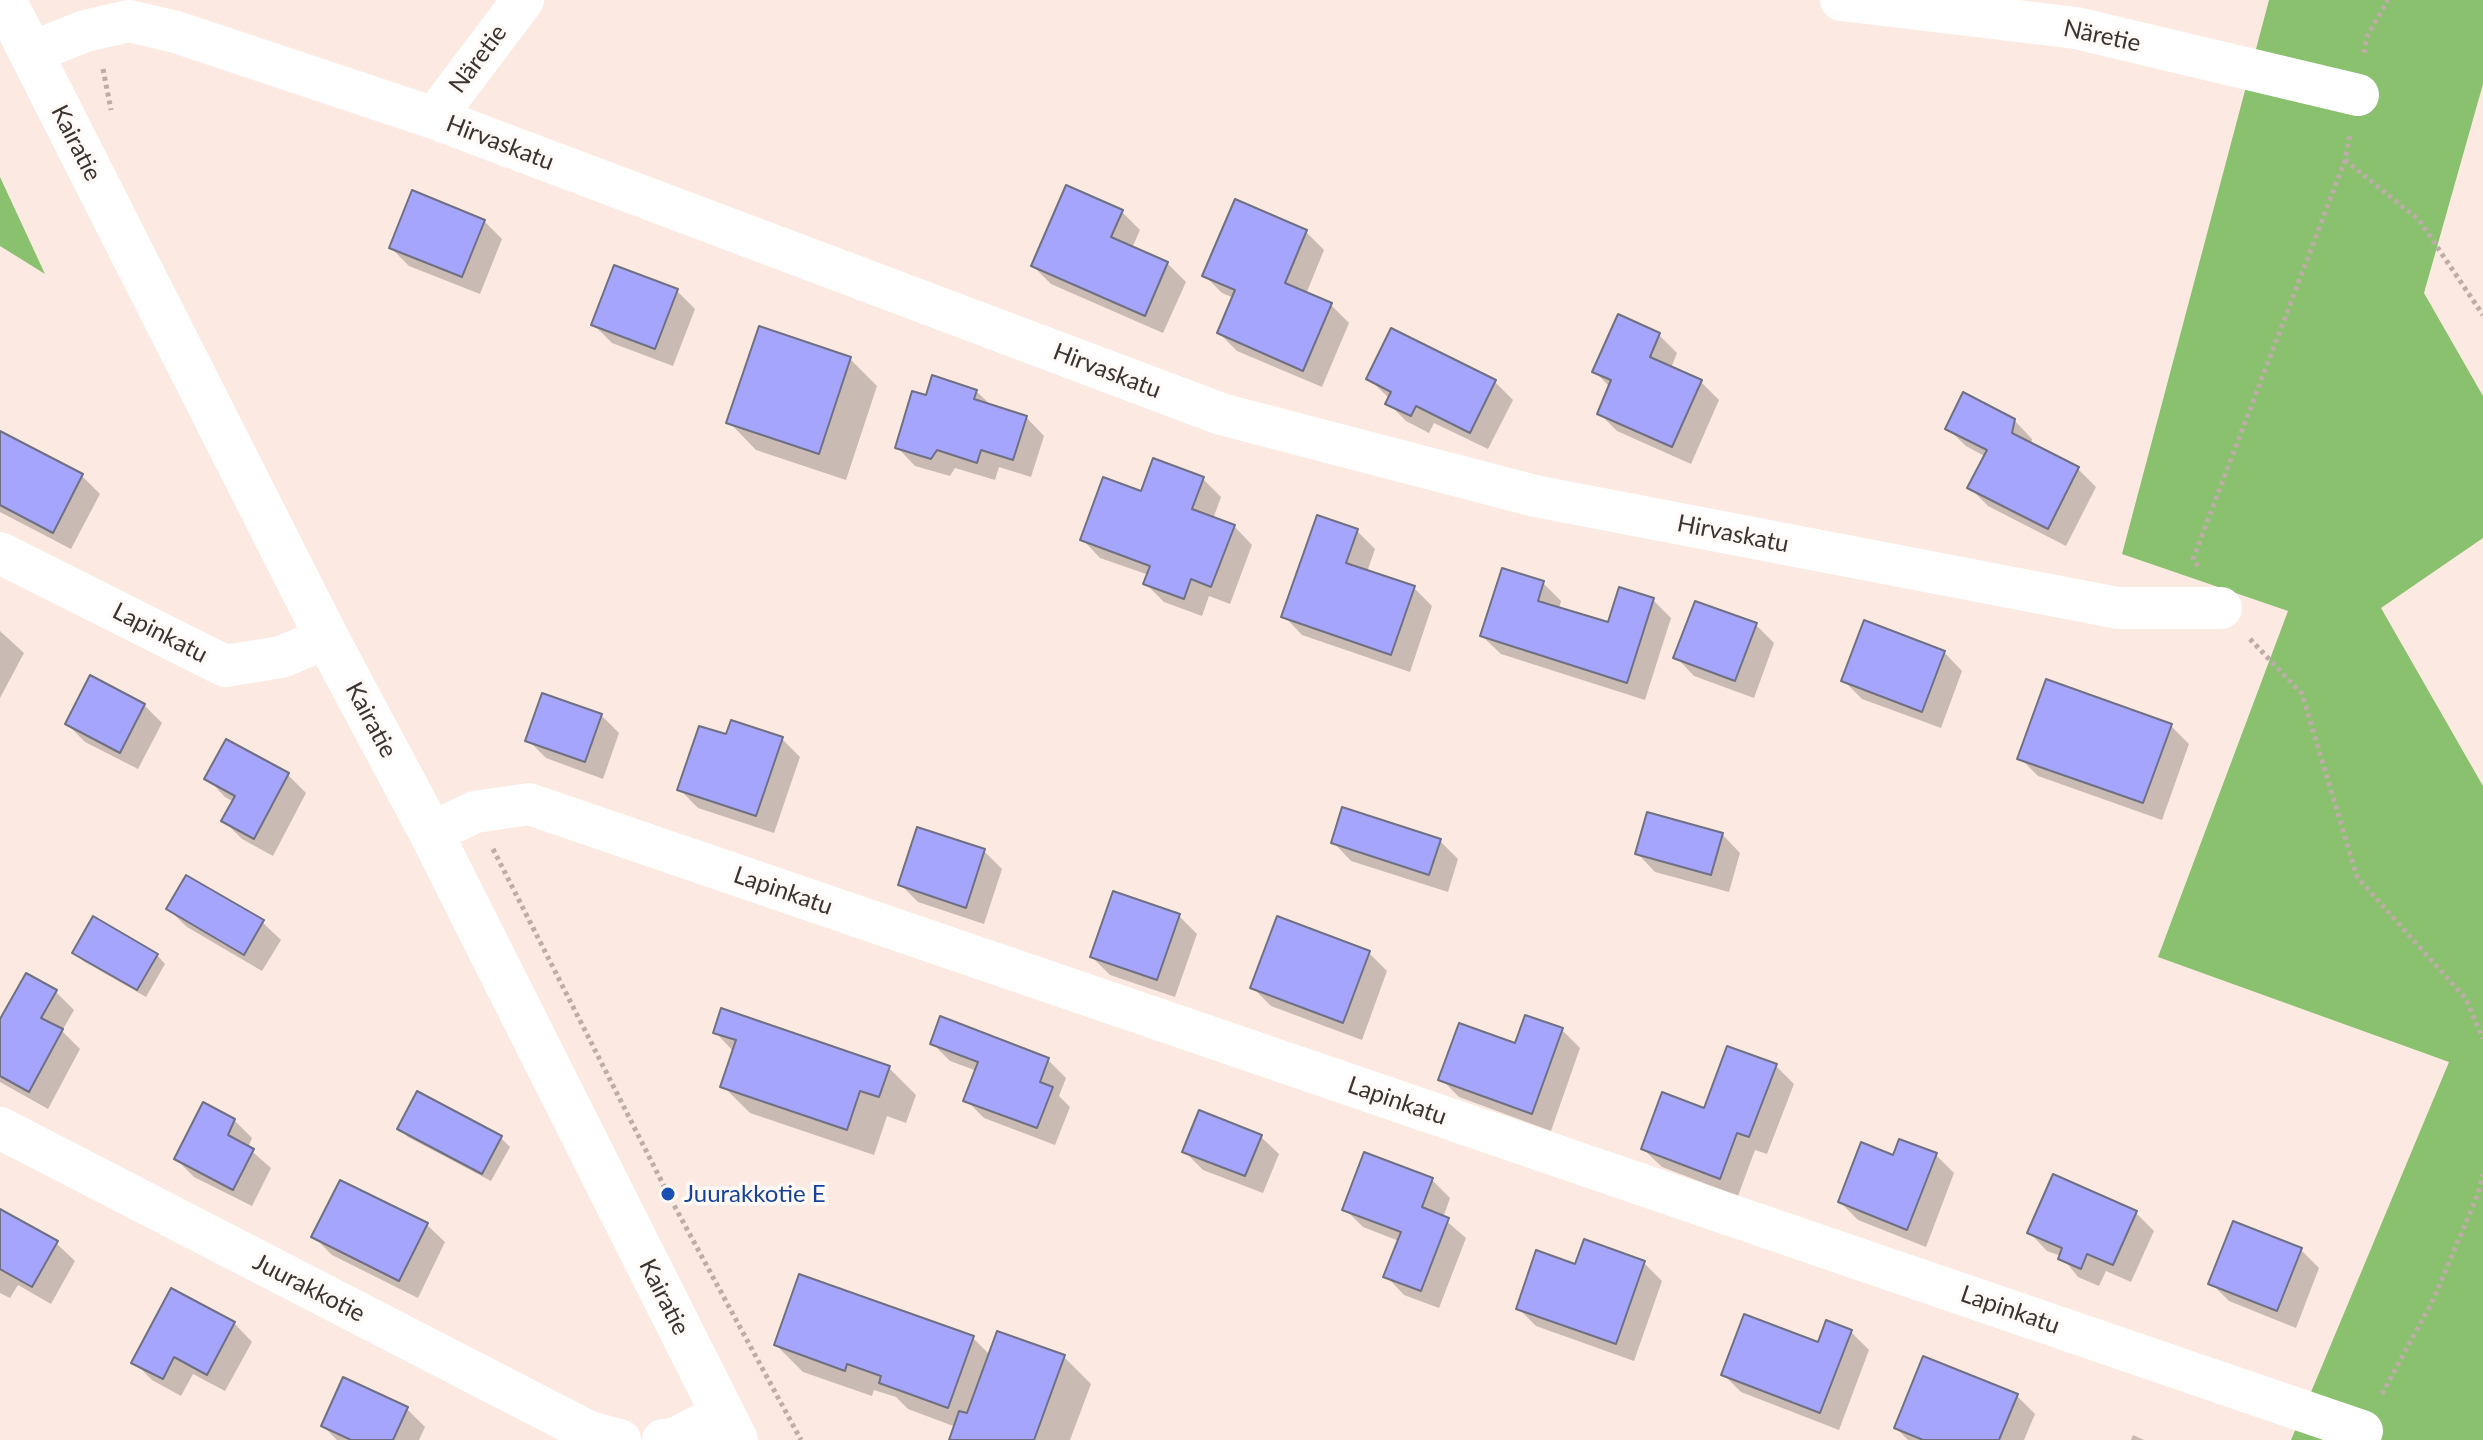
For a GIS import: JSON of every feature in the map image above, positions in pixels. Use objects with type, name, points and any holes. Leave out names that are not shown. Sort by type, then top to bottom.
[{"type":"main road","name":"Kairatie","points":[[4,0],[327,638],[431,833],[729,1427]]},
{"type":"street","name":"Näretie","points":[[434,118],[523,0]]},
{"type":"street","name":"Näretie","points":[[1841,0],[2076,28],[2358,95]]},
{"type":"street","name":"Hirvaskatu","points":[[30,53],[85,31],[129,21],[176,32],[434,118],[1221,414],[1566,502],[2118,608],[2221,608]]},
{"type":"street","name":"Lapinkatu","points":[[0,553],[225,666],[281,657],[327,638]]},
{"type":"street","name":"Lapinkatu","points":[[431,833],[475,812],[529,804],[2362,1431]]},
{"type":"street","name":"Juurakkotie","points":[[0,1128],[589,1432],[620,1440]]},
{"type":"street","points":[[663,1440],[729,1427]]},
{"type":"path","points":[[2388,0],[2367,36],[2345,160],[2193,559],[2221,608],[2302,694],[2357,877],[2466,999],[2483,1039]]},
{"type":"path","points":[[2345,160],[2419,220],[2483,315]]},
{"type":"path","points":[[2362,1431],[2433,1300],[2478,1194],[2483,1174]]},
{"type":"green space","points":[[2269,0],[2483,0],[2483,84],[2424,293],[2483,396],[2483,538],[2381,608],[2483,786],[2483,1440],[2291,1440],[2449,1062],[2158,957],[2288,611],[2122,554]]},
{"type":"green space","points":[[0,177],[45,274],[0,246]]},
{"type":"building","points":[[1066,185],[1123,210],[1111,237],[1168,262],[1145,316],[1031,266]]},
{"type":"building","points":[[412,190],[485,220],[462,277],[389,248]]},
{"type":"building","points":[[1235,199],[1307,230],[1285,283],[1332,303],[1303,371],[1217,333],[1235,290],[1202,276]]},
{"type":"building","points":[[614,265],[678,289],[655,349],[591,325]]},
{"type":"building","points":[[1618,314],[1660,333],[1650,357],[1702,380],[1672,447],[1597,414],[1611,380],[1592,372]]},
{"type":"building","points":[[759,326],[851,357],[819,454],[726,423]]},
{"type":"building","points":[[1391,328],[1496,380],[1470,433],[1416,406],[1411,416],[1385,404],[1391,392],[1366,379]]},
{"type":"building","points":[[932,375],[977,390],[974,399],[1027,416],[1013,460],[981,450],[977,463],[937,450],[931,459],[895,448],[912,391],[926,395]]},
{"type":"building","points":[[1963,392],[2015,419],[2012,433],[2079,467],[2048,529],[1967,488],[1987,450],[1945,429]]},
{"type":"building","points":[[0,431],[83,474],[53,533],[0,505]]},
{"type":"building","points":[[1153,458],[1204,477],[1192,509],[1235,525],[1211,587],[1191,579],[1184,599],[1143,584],[1150,566],[1080,540],[1103,477],[1141,491]]},
{"type":"building","points":[[1317,515],[1358,529],[1346,563],[1415,586],[1391,655],[1281,617]]},
{"type":"building","points":[[1502,568],[1544,581],[1538,601],[1608,622],[1619,587],[1654,598],[1627,683],[1480,636]]},
{"type":"building","points":[[1695,601],[1757,623],[1735,681],[1673,658]]},
{"type":"building","points":[[1864,620],[1945,651],[1922,712],[1841,681]]},
{"type":"building","points":[[90,675],[145,704],[120,753],[65,724]]},
{"type":"building","points":[[2046,679],[2172,724],[2143,803],[2017,759]]},
{"type":"building","points":[[542,693],[602,714],[585,762],[525,741]]},
{"type":"building","points":[[731,720],[783,737],[756,816],[677,790],[699,726],[726,734]]},
{"type":"building","points":[[226,739],[289,773],[254,839],[221,821],[235,796],[204,779]]},
{"type":"building","points":[[1342,807],[1441,839],[1429,875],[1331,843]]},
{"type":"building","points":[[1647,812],[1723,833],[1711,875],[1635,854]]},
{"type":"building","points":[[917,827],[985,849],[966,908],[898,885]]},
{"type":"building","points":[[186,875],[264,920],[244,955],[166,909]]},
{"type":"building","points":[[1113,891],[1180,914],[1157,980],[1090,957]]},
{"type":"building","points":[[93,916],[158,954],[137,990],[72,953]]},
{"type":"building","points":[[1277,916],[1370,951],[1343,1023],[1250,988]]},
{"type":"building","points":[[26,973],[57,990],[41,1018],[63,1029],[29,1092],[0,1076],[0,1019]]},
{"type":"building","points":[[721,1008],[890,1066],[879,1097],[860,1091],[847,1130],[720,1087],[736,1040],[713,1033]]},
{"type":"building","points":[[1525,1015],[1563,1028],[1532,1114],[1438,1080],[1459,1023],[1515,1043]]},
{"type":"building","points":[[940,1016],[1049,1058],[1040,1082],[1053,1087],[1037,1128],[963,1101],[978,1062],[930,1044]]},
{"type":"building","points":[[1727,1046],[1777,1064],[1749,1137],[1737,1133],[1720,1179],[1641,1149],[1662,1092],[1704,1108]]},
{"type":"building","points":[[417,1091],[502,1136],[482,1174],[397,1129]]},
{"type":"building","points":[[203,1102],[235,1119],[228,1135],[254,1149],[233,1190],[174,1159]]},
{"type":"building","points":[[1199,1110],[1262,1135],[1245,1176],[1182,1152]]},
{"type":"building","points":[[1899,1139],[1937,1153],[1907,1230],[1838,1202],[1861,1142],[1893,1155]]},
{"type":"building","points":[[1364,1152],[1433,1178],[1422,1207],[1449,1218],[1421,1291],[1383,1277],[1401,1232],[1342,1210]]},
{"type":"building","points":[[2053,1174],[2137,1211],[2113,1265],[2087,1254],[2081,1269],[2058,1259],[2062,1248],[2027,1233]]},
{"type":"building","points":[[340,1180],[428,1223],[399,1281],[311,1237]]},
{"type":"building","points":[[0,1209],[58,1241],[32,1287],[0,1269]]},
{"type":"building","points":[[2233,1221],[2302,1248],[2277,1311],[2208,1284]]},
{"type":"building","points":[[1584,1239],[1645,1261],[1616,1344],[1516,1309],[1536,1250],[1575,1264]]},
{"type":"building","points":[[799,1274],[974,1336],[948,1408],[879,1383],[881,1376],[847,1364],[845,1371],[774,1345]]},
{"type":"building","points":[[171,1288],[235,1322],[207,1375],[174,1357],[163,1379],[131,1363]]},
{"type":"building","points":[[1744,1314],[1818,1342],[1826,1320],[1852,1330],[1820,1413],[1721,1375]]},
{"type":"building","points":[[997,1331],[1065,1355],[1034,1440],[949,1440],[959,1411],[967,1413]]},
{"type":"building","points":[[1923,1356],[2018,1394],[1999,1440],[1923,1440],[1894,1428]]},
{"type":"building","points":[[343,1377],[408,1407],[393,1440],[351,1440],[321,1426]]},
{"type":"place","name":"Juurakkotie E","points":[[668,1194]]}]
